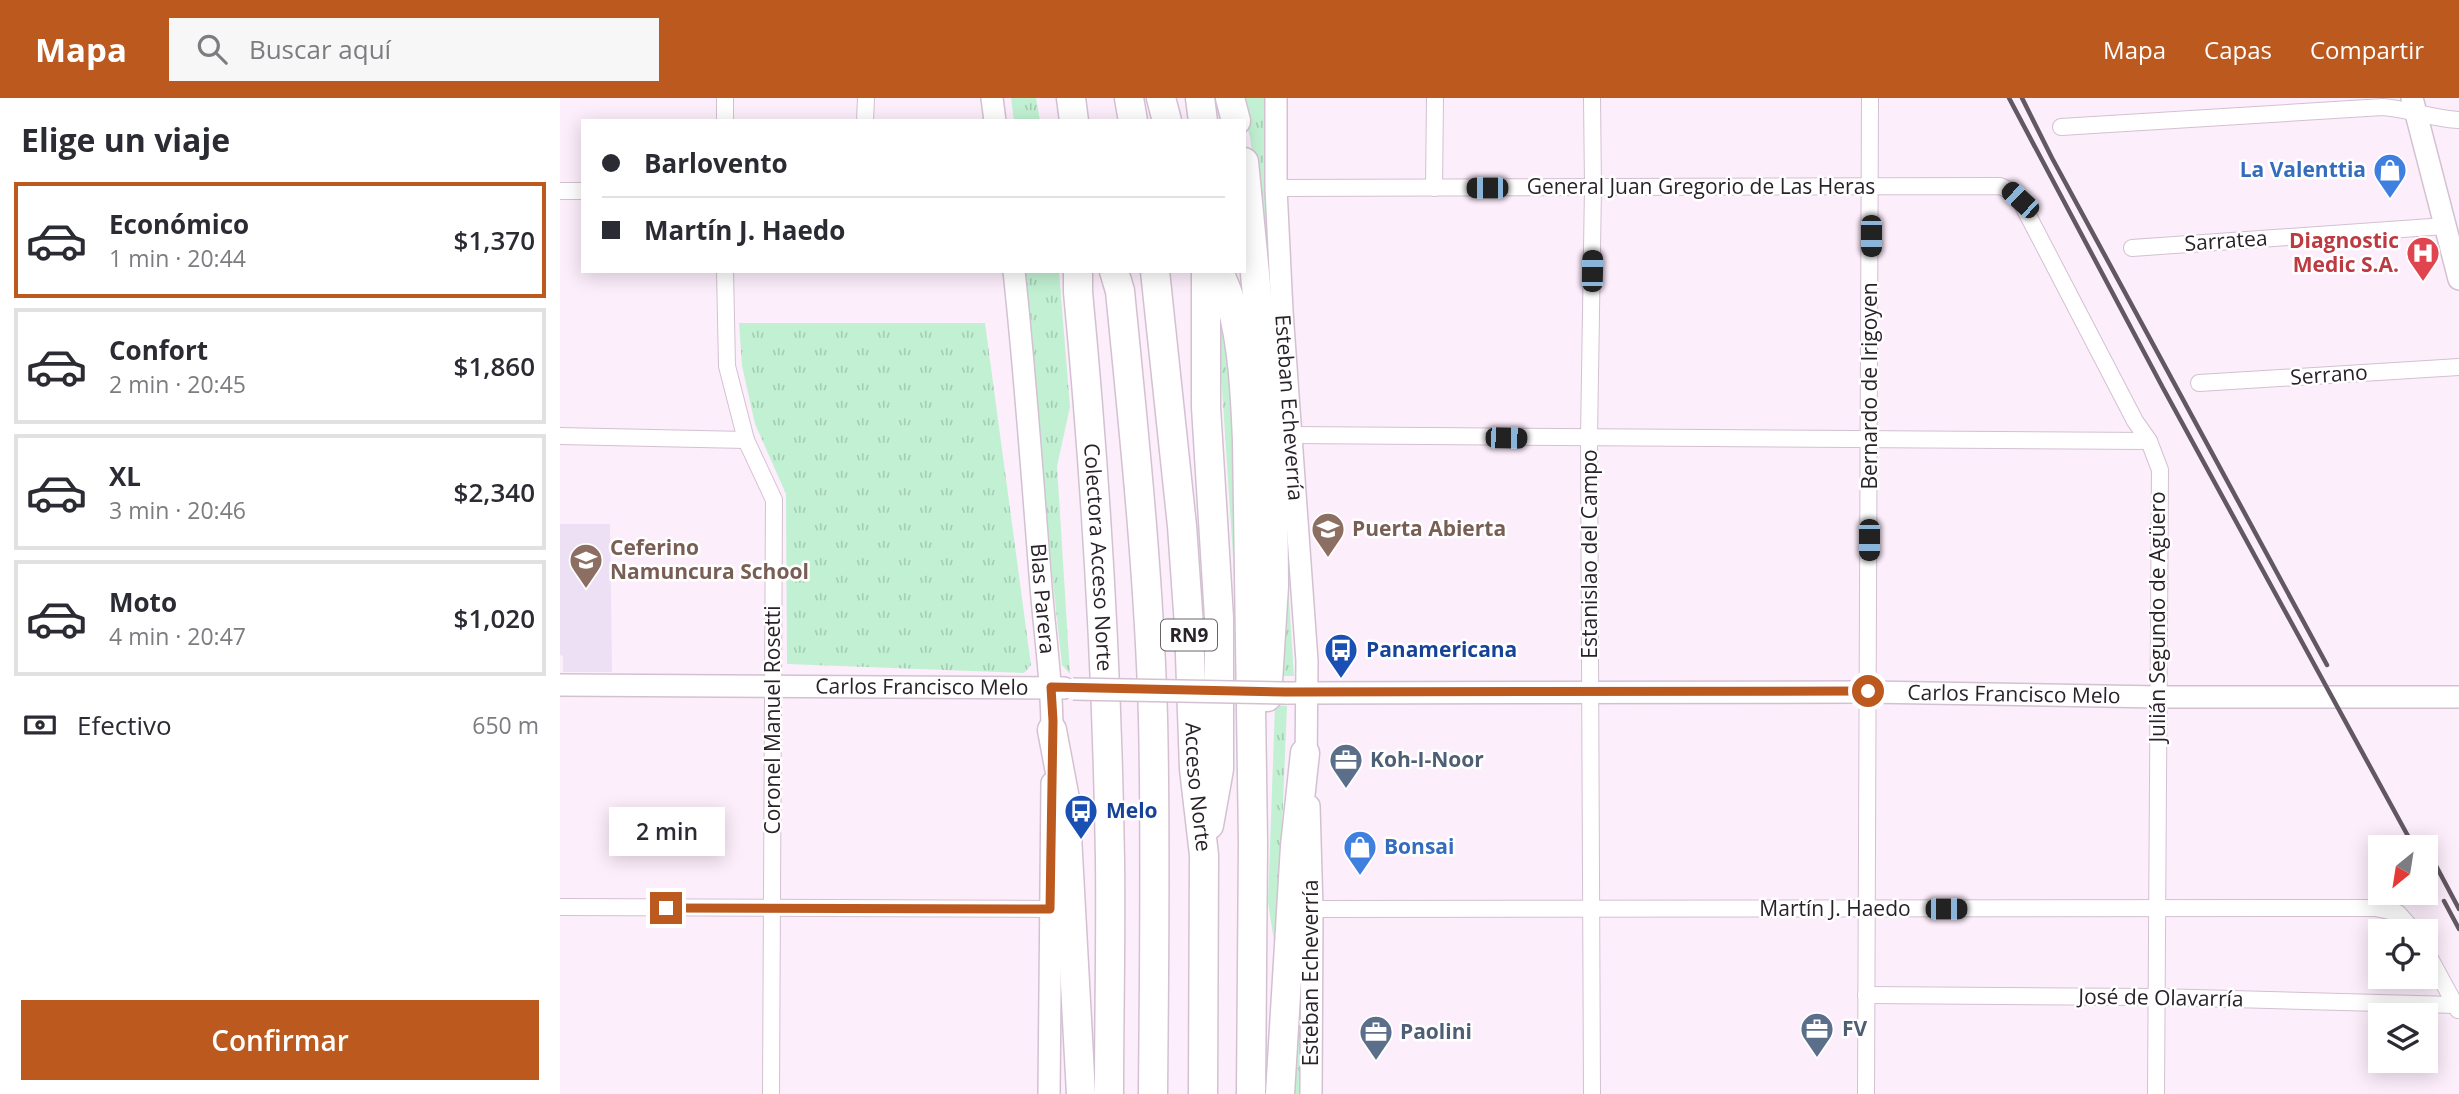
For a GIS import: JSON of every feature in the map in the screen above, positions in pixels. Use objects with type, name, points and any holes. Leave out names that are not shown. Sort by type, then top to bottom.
[{"type":"highway","points":[[1071,98],[1074,119]]},
{"type":"highway","points":[[1129,98],[1133,119]]},
{"type":"highway","points":[[1161,98],[1166,119]]},
{"type":"highway","points":[[1200,98],[1203,119]]},
{"type":"highway","points":[[1230,98],[1235,119]]},
{"type":"highway","points":[[1246,174],[1273,471],[1272,613],[1265,735],[1253,842]]},
{"type":"highway","name":"Colectora Acceso Norte","points":[[1078,273],[1091,426],[1104,652],[1110,861],[1109,1094]]},
{"type":"highway","name":"Acceso Norte","points":[[1115,273],[1120,291],[1139,487],[1153,716],[1153,1094]]},
{"type":"highway","name":"Acceso Norte","points":[[1155,273],[1182,526],[1194,769],[1204,855],[1203,1094]]},
{"type":"highway","points":[[1204,855],[1219,769],[1219,618],[1206,407],[1206,273]]},
{"type":"highway","points":[[1220,273],[1231,302],[1238,335],[1247,440],[1253,842],[1251,1094]]},
{"type":"highway","points":[[1052,730],[1065,799],[1081,1094]]},
{"type":"highway","points":[[1280,1094],[1295,846],[1305,753]]},
{"type":"street","points":[[725,98],[725,119]]},
{"type":"street","points":[[865,119],[866,98]]},
{"type":"street","points":[[992,98],[995,119]]},
{"type":"street","name":"Esteban Echeverría","points":[[1276,98],[1276,188],[1290,436],[1307,661],[1296,692],[1305,753],[1312,909],[1311,1094]]},
{"type":"street","points":[[1434,188],[1435,98]]},
{"type":"street","name":"Estanislao del Campo","points":[[1592,98],[1589,438],[1592,1094]]},
{"type":"street","name":"Bernardo de Irigoyen","points":[[1866,1094],[1872,186],[1870,98]]},
{"type":"street","points":[[2061,127],[2414,105],[2436,117],[2459,120]]},
{"type":"street","points":[[2414,105],[2459,279]]},
{"type":"street","name":"General Juan Gregorio de Las Heras","points":[[1276,188],[2000,186]]},
{"type":"street","name":"Julián Segundo de Agüero","points":[[2000,186],[2020,200],[2135,421],[2149,442],[2160,470],[2156,1094]]},
{"type":"street","points":[[560,191],[581,191]]},
{"type":"street","name":"Sarratea","points":[[2132,248],[2445,226]]},
{"type":"street","name":"Coronel Manuel Rosetti","points":[[724,273],[727,366],[746,440],[774,500],[771,1094]]},
{"type":"street","name":"Blas Parera","points":[[1014,273],[1051,687],[1049,1094]]},
{"type":"street","name":"Serrano","points":[[2199,383],[2459,367]]},
{"type":"street","points":[[560,436],[746,440]]},
{"type":"street","points":[[1290,436],[2149,442]]},
{"type":"street","name":"Carlos Francisco Melo","points":[[560,685],[1051,687],[1296,692],[1868,691],[2158,697],[2459,697]]},
{"type":"street","points":[[560,907],[1050,909]]},
{"type":"street","name":"Martín J. Haedo","points":[[1312,909],[2376,908],[2398,914],[2403,919]]},
{"type":"street","points":[[2438,973],[2457,1008]]},
{"type":"street","name":"José de Olavarría","points":[[1866,995],[2156,997],[2457,1008]]},
{"type":"shaded area","name":"Ceferino Namuncura School","points":[[560,524],[610,524],[612,672],[563,672],[563,656],[560,655]]},
{"type":"green space","points":[[1011,98],[1036,98],[1040,119],[1014,119]]},
{"type":"green space","points":[[1239,98],[1272,98],[1274,318],[1250,137]]},
{"type":"green space","points":[[1019,273],[1059,273],[1070,407],[1057,466],[1070,674],[1062,665]]},
{"type":"green space","points":[[1220,310],[1236,394],[1240,675],[1236,675],[1235,587],[1221,373]]},
{"type":"green space","points":[[739,323],[985,323],[1031,665],[1024,673],[787,664],[786,494],[755,424],[742,366]]},
{"type":"green space","points":[[1280,462],[1294,676],[1274,676]]},
{"type":"green space","points":[[1275,705],[1287,706],[1279,901],[1274,941],[1268,902]]},
{"type":"green space","points":[[1298,991],[1306,992],[1304,1094],[1290,1094]]},
{"type":"railway","points":[[2009,98],[2163,388],[2407,835]]},
{"type":"railway","points":[[2022,98],[2327,665]]},
{"type":"railway","points":[[2438,870],[2459,909]]},
{"type":"railway","points":[[2444,901],[2459,929]]},
{"type":"place","name":"La Valenttia","points":[[2390,200]]},
{"type":"place","name":"Diagnostic Medic S.A.","points":[[2423,283]]},
{"type":"place","name":"Puerta Abierta","points":[[1328,559]]},
{"type":"place","name":"Ceferino Namuncura School","points":[[586,590]]},
{"type":"place","name":"Panamericana","points":[[1341,680]]},
{"type":"place","name":"Koh-I-Noor","points":[[1346,790]]},
{"type":"place","name":"Melo","points":[[1081,841]]},
{"type":"place","name":"Bonsai","points":[[1360,877]]},
{"type":"place","name":"FV","points":[[1817,1059]]},
{"type":"place","name":"Paolini","points":[[1376,1062]]},
{"type":"route","points":[[666,908],[1050,909],[1053,721],[1051,687],[1286,692],[1868,691]]}]
